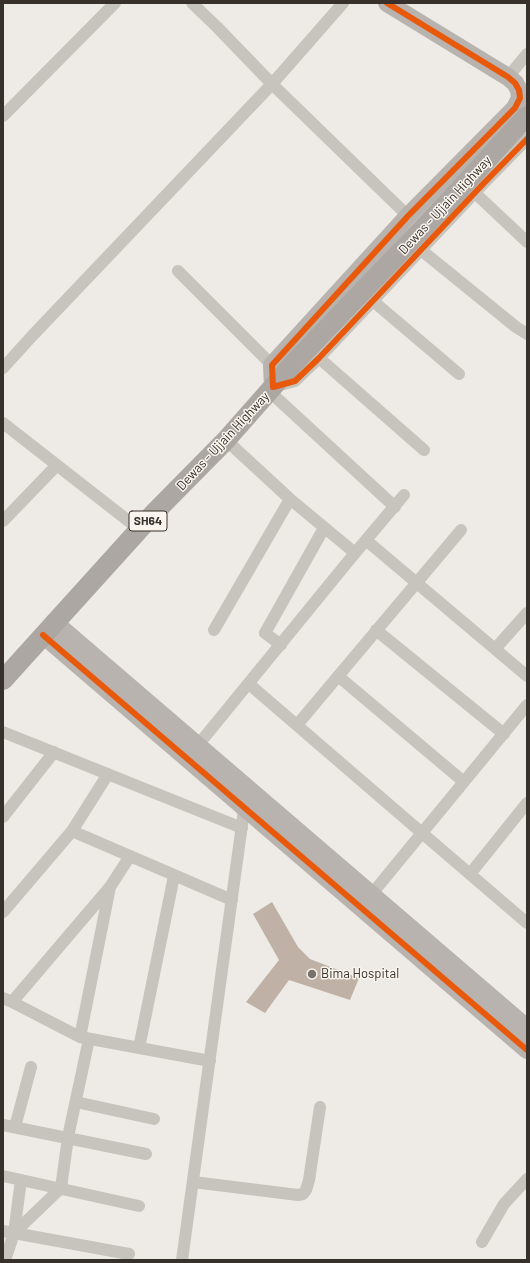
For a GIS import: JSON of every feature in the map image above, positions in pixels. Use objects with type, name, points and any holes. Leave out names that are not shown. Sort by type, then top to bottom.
[{"type":"main road","name":"Dewas - Ujjain Highway","points":[[5,672],[49,629],[140,530],[226,440],[294,363],[449,201],[527,116]]},
{"type":"street","points":[[3,116],[115,3]]},
{"type":"street","points":[[192,3],[218,27],[272,84],[408,216]]},
{"type":"street","points":[[3,368],[272,84],[343,3]]},
{"type":"street","points":[[387,3],[508,77],[519,90],[520,98],[515,108],[408,216],[272,365],[271,390],[395,506]]},
{"type":"street","points":[[508,77],[527,54]]},
{"type":"street","points":[[271,390],[295,381],[319,358],[527,140]]},
{"type":"street","points":[[475,193],[527,242]]},
{"type":"street","points":[[421,250],[516,327],[527,334]]},
{"type":"street","points":[[178,271],[272,365]]},
{"type":"street","points":[[373,301],[459,374]]},
{"type":"street","points":[[319,358],[424,450]]},
{"type":"street","points":[[3,423],[140,530]]},
{"type":"street","points":[[226,440],[290,499],[355,553]]},
{"type":"street","points":[[3,521],[7,508],[57,465]]},
{"type":"street","points":[[192,753],[404,495]]},
{"type":"street","points":[[214,630],[290,499]]},
{"type":"street","points":[[281,645],[265,633],[324,528]]},
{"type":"street","points":[[297,725],[461,530]]},
{"type":"street","points":[[367,540],[527,676]]},
{"type":"street","points":[[495,648],[527,613]]},
{"type":"street","points":[[49,629],[192,753],[244,808],[366,901],[527,1028]]},
{"type":"street","points":[[376,630],[504,734]]},
{"type":"street","points":[[338,676],[464,782]]},
{"type":"street","points":[[249,684],[527,923]]},
{"type":"street","points":[[366,901],[527,705]]},
{"type":"street","points":[[3,732],[242,828]]},
{"type":"street","points":[[3,818],[54,752]]},
{"type":"street","points":[[192,753],[246,788],[527,1050]]},
{"type":"street","points":[[3,912],[72,831],[108,774]]},
{"type":"street","points":[[182,1260],[242,828],[246,788]]},
{"type":"street","points":[[470,874],[522,818],[527,803]]},
{"type":"street","points":[[72,831],[232,900]]},
{"type":"street","points":[[130,856],[110,887],[8,1000],[85,1038],[210,1061]]},
{"type":"street","points":[[139,1048],[174,876]]},
{"type":"street","points":[[8,1232],[61,1188],[68,1137],[76,1102],[110,887]]},
{"type":"street","points":[[15,1127],[32,1067]]},
{"type":"street","points":[[76,1102],[154,1119]]},
{"type":"street","points":[[193,1182],[298,1195],[303,1194],[309,1180],[320,1107]]},
{"type":"street","points":[[3,1125],[146,1154]]},
{"type":"street","points":[[3,1176],[139,1206]]},
{"type":"street","points":[[482,1242],[504,1204],[527,1179]]},
{"type":"street","points":[[6,1260],[8,1232],[21,1180]]},
{"type":"street","points":[[8,1232],[129,1254]]},
{"type":"building","points":[[272,902],[298,947],[310,959],[359,978],[350,1000],[289,980],[265,1013],[246,1002],[279,960],[253,914]]},
{"type":"cycle path","points":[[387,3],[508,77],[515,83],[519,90],[520,98],[515,108],[408,216],[272,365],[273,387],[295,381],[319,358],[527,139]]},
{"type":"cycle path","points":[[43,635],[527,1050]]},
{"type":"place","name":"Bima Hospital","points":[[312,974]]}]
